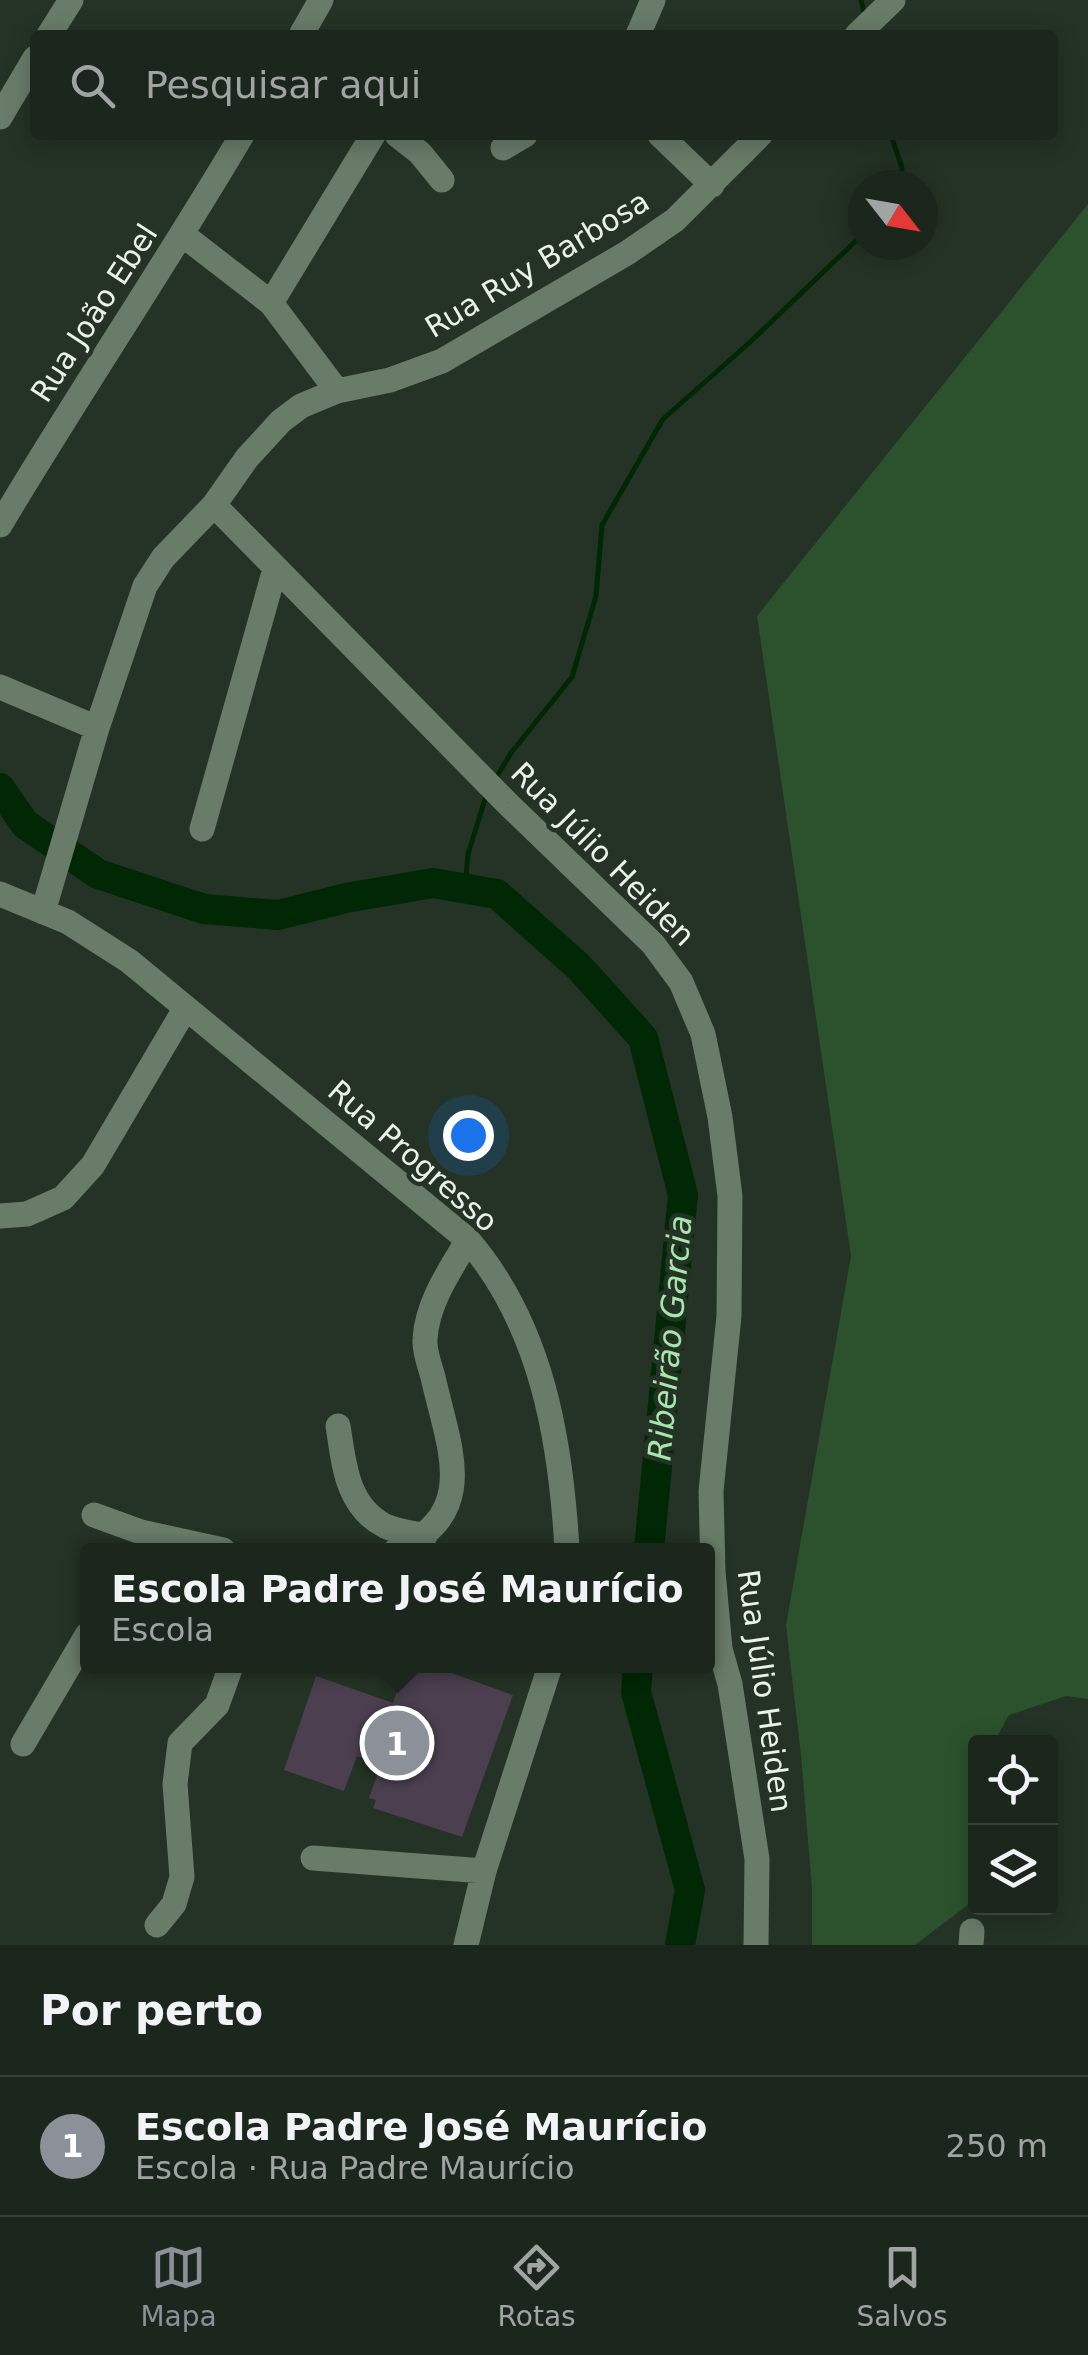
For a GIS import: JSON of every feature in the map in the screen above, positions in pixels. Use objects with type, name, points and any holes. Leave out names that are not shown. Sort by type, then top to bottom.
[{"type":"street","points":[[52,30],[71,0]]},
{"type":"street","points":[[304,30],[322,0]]},
{"type":"street","points":[[640,30],[653,0]]},
{"type":"street","points":[[865,27],[893,0]]},
{"type":"street","points":[[0,118],[30,67]]},
{"type":"street","name":"Rua João Ebel","points":[[0,526],[70,406],[183,235],[239,140]]},
{"type":"street","points":[[270,303],[370,140]]},
{"type":"street","points":[[404,140],[420,152],[442,180]]},
{"type":"street","points":[[665,140],[712,184]]},
{"type":"street","name":"Rua Ruy Barbosa","points":[[43,912],[97,728],[145,586],[163,558],[214,505],[247,458],[281,421],[302,406],[337,391],[390,380],[442,361],[628,253],[675,220],[755,140]]},
{"type":"street","points":[[183,235],[270,303],[337,391]]},
{"type":"street","name":"Rua Júlio Heiden","points":[[214,505],[507,803],[653,944],[681,982],[702,1034],[717,1100],[730,1196],[731,1281],[714,1443],[713,1543]]},
{"type":"street","points":[[202,828],[275,569]]},
{"type":"street","points":[[0,686],[97,728]]},
{"type":"street","name":"Rua Progresso","points":[[0,894],[68,922],[128,961],[468,1240],[489,1265],[523,1327],[548,1400],[563,1477],[567,1543]]},
{"type":"street","points":[[0,1216],[27,1214],[63,1198],[94,1164],[185,1009]]},
{"type":"street","points":[[410,1543],[425,1536],[448,1506],[454,1468],[425,1340],[438,1289],[468,1240]]},
{"type":"street","points":[[338,1426],[347,1482],[364,1510],[386,1526],[425,1536]]},
{"type":"street","points":[[94,1515],[136,1541]]},
{"type":"street","name":"Rua Júlio Heiden","points":[[715,1594],[720,1649],[730,1684],[757,1859],[756,1945]]},
{"type":"street","points":[[23,1744],[80,1647]]},
{"type":"street","points":[[157,1925],[174,1904],[182,1877],[175,1784],[180,1743],[217,1705],[229,1673]]},
{"type":"street","points":[[466,1945],[484,1871],[548,1673]]},
{"type":"street","points":[[313,1858],[484,1871]]},
{"type":"green space","points":[[1088,204],[1088,1699],[1066,1696],[1009,1715],[998,1735],[968,1735],[968,1905],[915,1945],[812,1945],[812,1889],[786,1625],[851,1256],[757,616]]},
{"type":"building","points":[[404,1673],[452,1673],[513,1695],[462,1837],[373,1808],[376,1800],[369,1798],[381,1764],[357,1756],[344,1791],[284,1770],[316,1676],[393,1703]]},
{"type":"waterway","points":[[861,0],[865,17]]},
{"type":"waterway","points":[[893,140],[902,170]]},
{"type":"waterway","points":[[496,778],[511,753],[572,677],[596,596],[602,525],[663,419],[848,248]]},
{"type":"waterway","name":"Ribeirão Garcia","points":[[0,788],[25,824],[98,874],[204,909],[278,915],[433,883],[497,894],[579,967],[643,1038],[683,1195],[650,1543]]},
{"type":"waterway","points":[[465,888],[468,854],[486,796]]},
{"type":"waterway","name":"Ribeirão Garcia","points":[[637,1673],[636,1692],[690,1890],[680,1945]]},
{"type":"place","name":"Escola Padre José Maurício","points":[[397,1743]]}]
